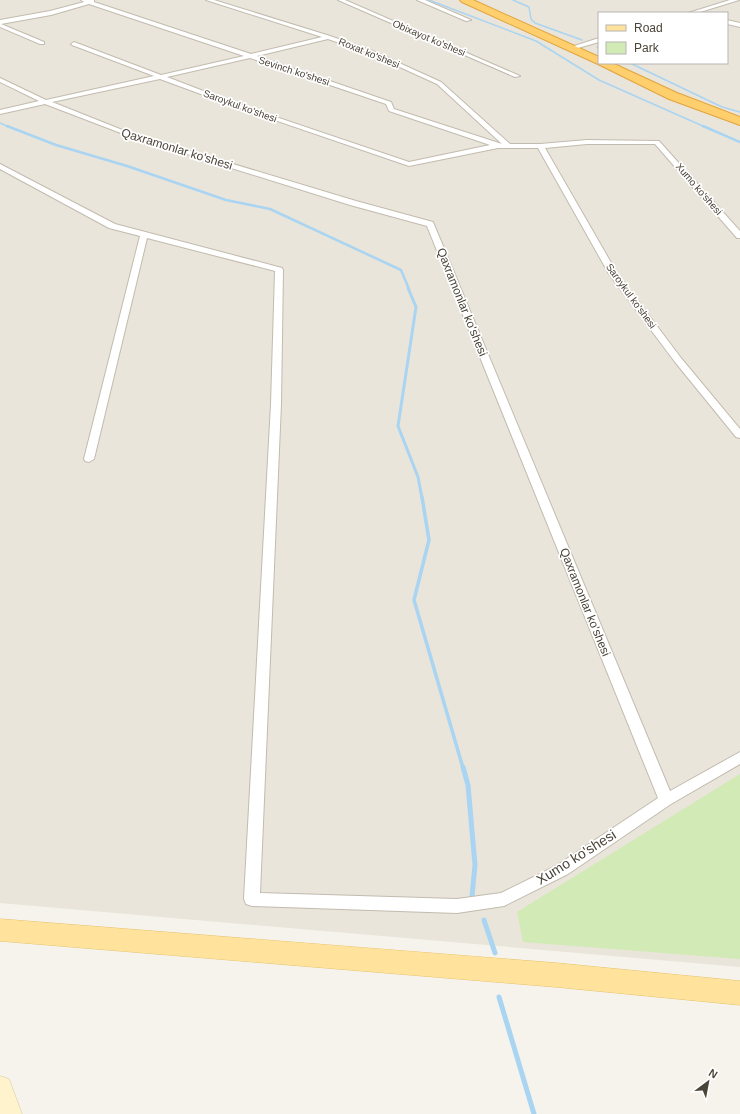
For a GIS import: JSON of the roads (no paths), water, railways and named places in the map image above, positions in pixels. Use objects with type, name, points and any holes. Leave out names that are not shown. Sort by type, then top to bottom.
[{"type":"highway","points":[[465,0],[598,61]]},
{"type":"highway","points":[[605,64],[673,96],[740,121]]},
{"type":"main road","points":[[0,930],[549,974],[740,992]]},
{"type":"street","points":[[0,24],[52,13],[87,1],[97,0]]},
{"type":"street","name":"Roxat ko'shesi","points":[[209,0],[328,37],[373,53],[439,83],[508,146]]},
{"type":"street","name":"Obixayot ko'shesi","points":[[341,0],[517,76]]},
{"type":"street","points":[[420,0],[468,20]]},
{"type":"street","points":[[694,12],[735,0],[740,2]]},
{"type":"street","name":"Sevinch ko'shesi","points":[[87,1],[389,103],[391,110],[498,146]]},
{"type":"street","points":[[728,22],[740,26]]},
{"type":"street","points":[[0,24],[42,43]]},
{"type":"street","points":[[0,112],[43,101],[250,57],[328,37]]},
{"type":"street","points":[[571,48],[598,40]]},
{"type":"street","name":"Saroykul ko'shesi","points":[[74,44],[230,103],[409,164],[498,146]]},
{"type":"street","name":"Qaxramonlar ko'shesi","points":[[0,80],[43,101],[128,134],[353,203],[430,224],[666,800]]},
{"type":"street","name":"Xumo ko'shesi","points":[[540,146],[587,142],[657,142],[740,236]]},
{"type":"street","points":[[498,146],[540,146]]},
{"type":"street","name":"Saroykul ko'shesi","points":[[540,146],[613,274],[697,383],[740,435]]},
{"type":"street","points":[[0,166],[112,226],[144,234],[89,459]]},
{"type":"street","name":"Xumo ko'shesi","points":[[144,234],[279,270],[276,404],[252,899],[457,906],[504,899],[562,870],[666,800],[740,756]]},
{"type":"street","points":[[0,1088],[9,1114]]},
{"type":"waterway","points":[[429,0],[536,41],[599,80],[705,127]]},
{"type":"waterway","points":[[513,0],[529,7],[531,19],[535,23],[582,40]]},
{"type":"waterway","points":[[632,64],[722,107],[740,112]]},
{"type":"waterway","points":[[0,123],[9,127]]},
{"type":"waterway","points":[[7,126],[56,145],[127,166],[226,200],[270,209],[401,270],[409,289]]},
{"type":"waterway","points":[[703,126],[740,142]]},
{"type":"waterway","points":[[408,288],[416,307],[398,426],[418,477],[422,498]]},
{"type":"waterway","points":[[422,497],[429,540],[414,600],[463,768]]},
{"type":"waterway","points":[[463,767],[468,785],[475,865],[472,896]]},
{"type":"waterway","points":[[484,920],[495,953]]},
{"type":"waterway","points":[[499,997],[534,1114]]}]
